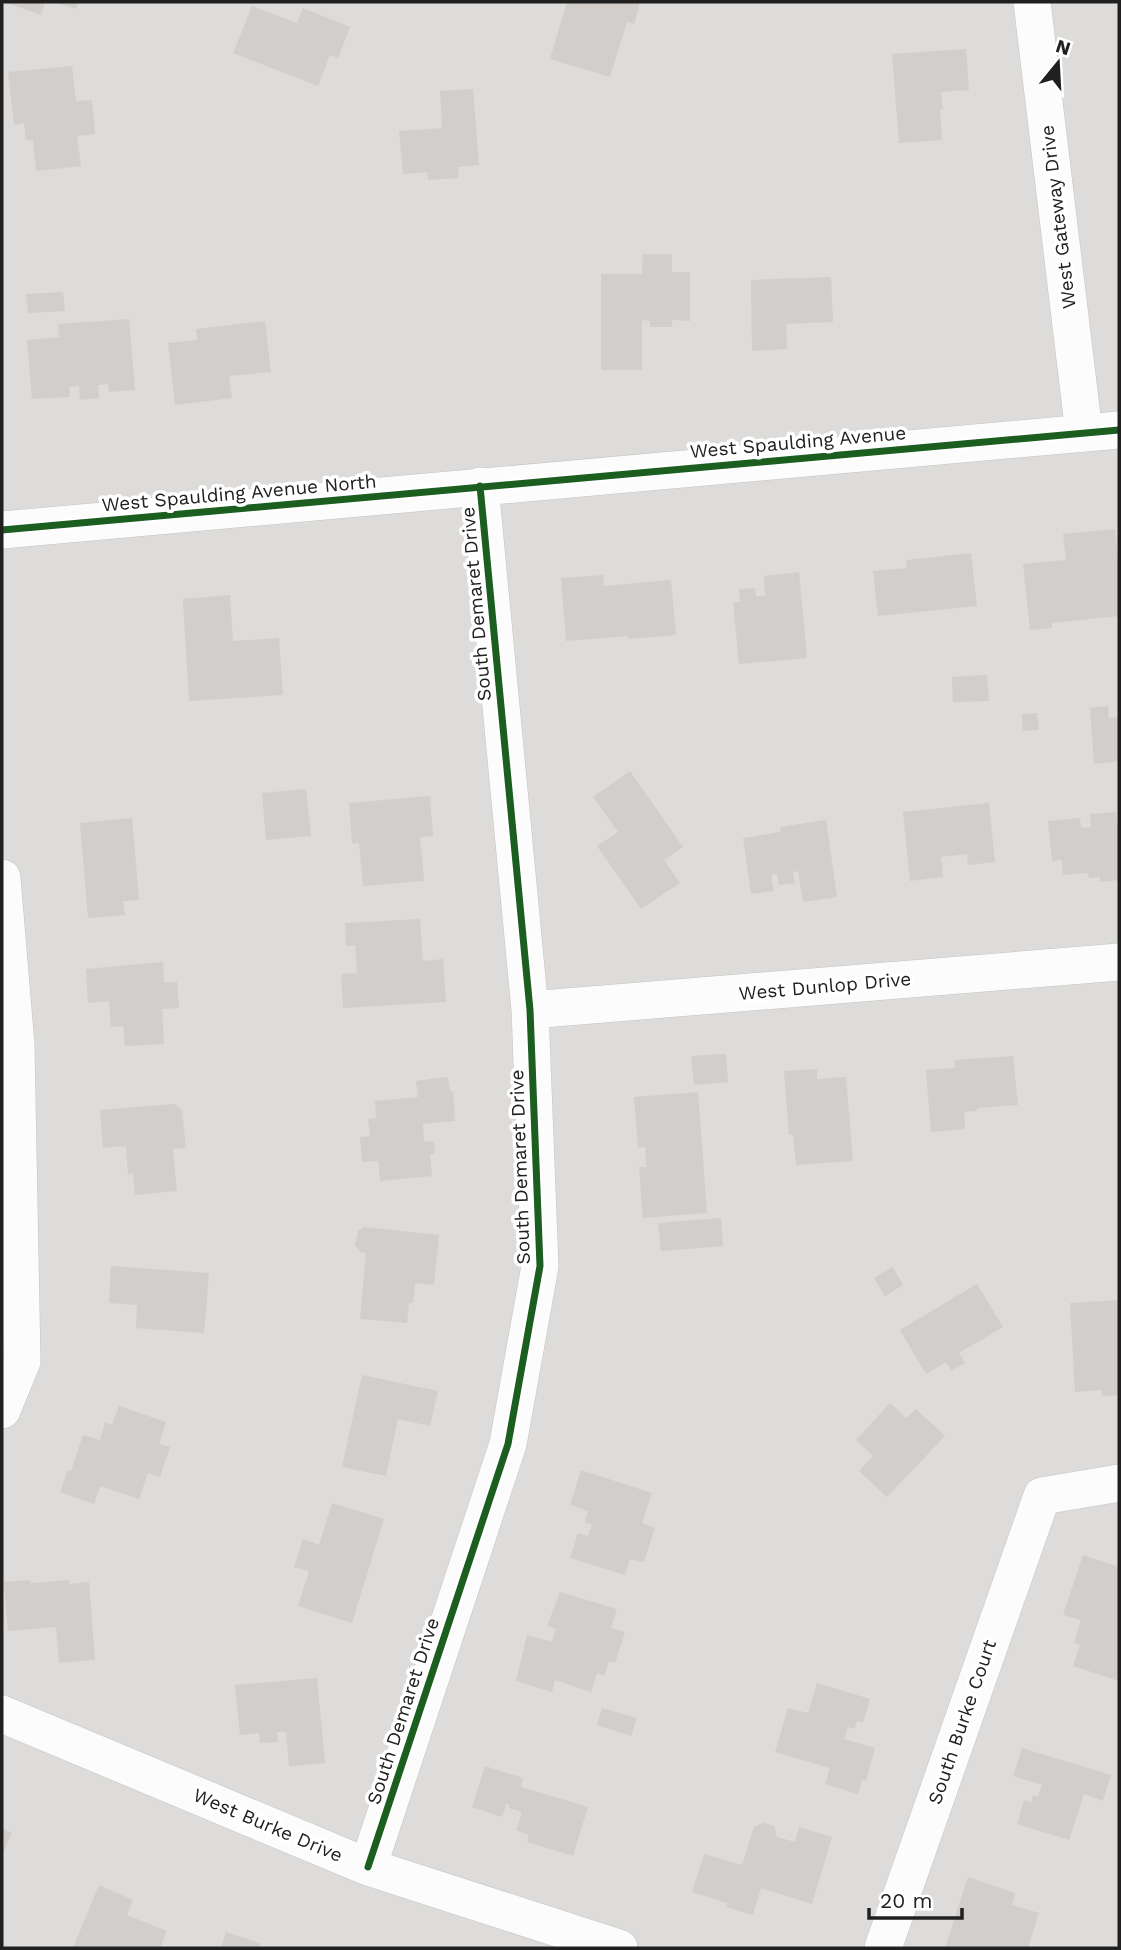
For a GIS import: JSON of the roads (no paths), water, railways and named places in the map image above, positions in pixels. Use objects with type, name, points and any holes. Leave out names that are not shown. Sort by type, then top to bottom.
[{"type":"street","name":"West Gateway Drive","points":[[1032,2],[1102,431]]},
{"type":"street","name":"West Spaulding Avenue","points":[[480,486],[1102,431]]},
{"type":"street","name":"West Spaulding Avenue North","points":[[2,530],[480,486]]},
{"type":"street","name":"South Demaret Drive","points":[[368,1867],[508,1444],[540,1266],[530,1010],[480,486]]},
{"type":"street","points":[[2,878],[22,1361],[2,1410]]},
{"type":"street","name":"West Dunlop Drive","points":[[530,1010],[1119,962]]},
{"type":"street","name":"South Burke Court","points":[[883,1948],[1042,1496],[1119,1483]]},
{"type":"street","name":"West Burke Drive","points":[[2,1714],[368,1867],[620,1948]]}]
